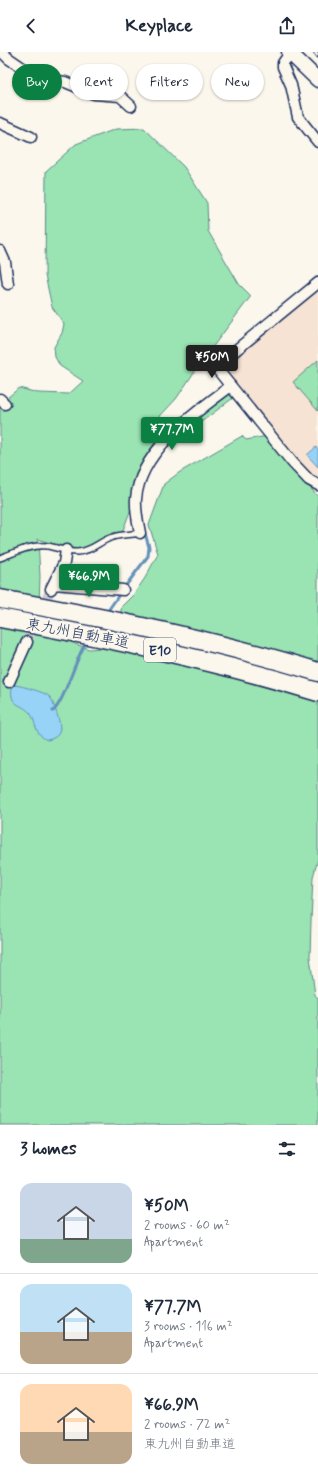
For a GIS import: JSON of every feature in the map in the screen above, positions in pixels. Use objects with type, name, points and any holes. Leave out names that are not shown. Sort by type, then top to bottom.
[{"type":"highway","name":"東九州自動車道","points":[[0,599],[92,616],[190,638],[318,672]]},
{"type":"highway","name":"東九州自動車道","points":[[0,618],[88,634],[190,656],[284,681],[318,692]]},
{"type":"main road","points":[[292,55],[318,80]]},
{"type":"street","points":[[2,52],[14,63],[33,75],[43,79],[65,82],[94,94],[120,96],[131,106]]},
{"type":"street","points":[[292,55],[284,63],[283,67],[291,85],[298,117],[318,142]]},
{"type":"street","points":[[0,123],[31,137]]},
{"type":"street","points":[[0,251],[4,262],[8,284]]},
{"type":"street","points":[[318,283],[220,364],[218,369],[292,462],[309,480],[318,485]]},
{"type":"street","points":[[140,533],[136,510],[138,488],[152,457],[173,432],[231,386]]},
{"type":"street","points":[[66,550],[64,563],[53,587],[123,590]]},
{"type":"street","points":[[9,682],[27,642]]},
{"type":"lane","points":[[0,558],[32,547],[45,546],[77,552],[90,550],[114,537],[140,533]]},
{"type":"shaded area","points":[[318,288],[318,487],[222,370],[222,366]]},
{"type":"green space","points":[[144,128],[184,167],[207,203],[208,231],[239,284],[251,296],[199,365],[176,399],[148,429],[161,440],[132,506],[122,533],[91,548],[72,551],[38,539],[40,576],[39,604],[41,614],[47,626],[57,637],[89,649],[113,647],[122,606],[134,594],[145,578],[158,554],[149,525],[164,484],[180,472],[242,436],[246,440],[267,436],[318,497],[318,859],[313,877],[310,957],[315,995],[318,998],[318,1125],[0,1125],[0,399],[7,398],[19,388],[38,393],[69,394],[83,381],[60,366],[55,357],[54,347],[62,333],[64,324],[52,307],[45,275],[46,171],[76,144],[116,129]]},
{"type":"green space","points":[[318,360],[318,411],[293,382]]},
{"type":"green space","points":[[230,394],[233,398],[192,429],[188,424]]},
{"type":"water","points":[[316,447],[318,450],[318,467],[307,455]]},
{"type":"water","points":[[15,685],[39,691],[50,697],[60,725],[57,736],[47,740],[39,734],[30,713],[17,704],[12,698],[12,687]]},
{"type":"waterway","points":[[289,67],[295,84]]},
{"type":"waterway","points":[[313,281],[318,277]]},
{"type":"waterway","points":[[215,374],[209,367],[217,361]]},
{"type":"waterway","points":[[124,588],[148,556],[149,547],[144,530]]},
{"type":"waterway","points":[[107,612],[121,592]]},
{"type":"waterway","points":[[53,711],[66,689],[87,641]]},
{"type":"tunnel","points":[[27,642],[51,589]]},
{"type":"railway","points":[[315,52],[318,56]]}]
